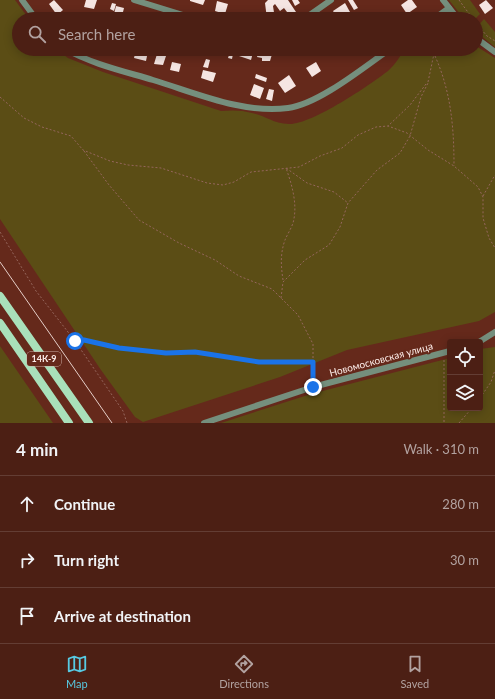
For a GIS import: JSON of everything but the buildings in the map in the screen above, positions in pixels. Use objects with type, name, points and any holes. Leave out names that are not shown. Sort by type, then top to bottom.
[{"type":"main road","name":"14К-9","points":[[0,296],[89,423]]},
{"type":"main road","points":[[0,323],[68,423]]},
{"type":"street","points":[[22,0],[31,12]]},
{"type":"street","points":[[134,0],[173,12]]},
{"type":"street","points":[[314,12],[331,0]]},
{"type":"street","points":[[443,0],[452,12]]},
{"type":"street","points":[[444,12],[449,8]]},
{"type":"street","points":[[483,43],[495,52]]},
{"type":"street","points":[[82,56],[102,64],[220,100],[255,109],[289,108],[312,100],[379,56]]},
{"type":"street","points":[[483,340],[495,332]]},
{"type":"street","name":"Новомосковская улица","points":[[204,423],[313,387],[447,352]]},
{"type":"path","points":[[459,0],[468,12]]},
{"type":"path","points":[[483,31],[487,36],[495,40]]},
{"type":"path","points":[[283,282],[305,260],[329,245],[340,227],[348,203],[377,170],[400,153],[410,136],[421,97],[428,83],[435,56]]},
{"type":"path","points":[[435,56],[450,99],[454,131],[454,166]]},
{"type":"path","points":[[388,126],[410,105],[428,83]]},
{"type":"path","points":[[0,97],[24,118],[42,127],[71,136],[109,185],[139,220],[179,243],[215,260],[239,276],[272,289],[298,315],[313,344],[313,387]]},
{"type":"path","points":[[83,150],[110,161],[128,166],[161,168],[207,183],[223,185],[234,182],[251,172],[299,167],[320,156],[342,148],[358,135],[376,127],[388,126],[410,136],[428,150],[454,166],[478,187],[483,197],[483,218],[489,238],[495,248]]},
{"type":"path","points":[[286,168],[307,183],[334,192],[348,203]]},
{"type":"path","points":[[281,298],[283,282],[280,258],[284,240],[293,224],[295,206],[292,185],[286,168]]},
{"type":"path","points":[[483,197],[495,175]]},
{"type":"path","points":[[0,232],[36,291],[75,341],[123,411],[127,423]]},
{"type":"path","points":[[75,341],[84,340],[119,348],[166,353],[195,352],[259,362],[313,362]]},
{"type":"path","points":[[442,353],[445,376],[444,423]]},
{"type":"path","points":[[483,394],[491,382],[495,370]]},
{"type":"path","points":[[459,423],[469,411]]},
{"type":"shaded area","points":[[0,0],[15,0],[24,12],[12,12],[12,56],[65,56],[103,72],[221,111],[244,111],[289,124],[299,123],[311,118],[355,94],[388,71],[400,56],[483,56],[483,50],[495,58],[495,312],[479,321],[347,350],[280,377],[143,422],[135,417],[101,370],[0,219]]},
{"type":"shaded area","points":[[449,0],[470,0],[479,12],[458,12]]},
{"type":"shaded area","points":[[484,19],[495,32],[495,47],[483,38]]},
{"type":"shaded area","points":[[0,346],[53,423],[0,423]]},
{"type":"shaded area","points":[[495,347],[495,423],[221,423],[311,394],[447,359],[447,411],[483,411],[483,349]]},
{"type":"tram line","points":[[0,262],[112,423]]},
{"type":"route","points":[[75,341],[84,340],[119,348],[166,353],[195,352],[259,362],[313,362],[313,387]]}]
